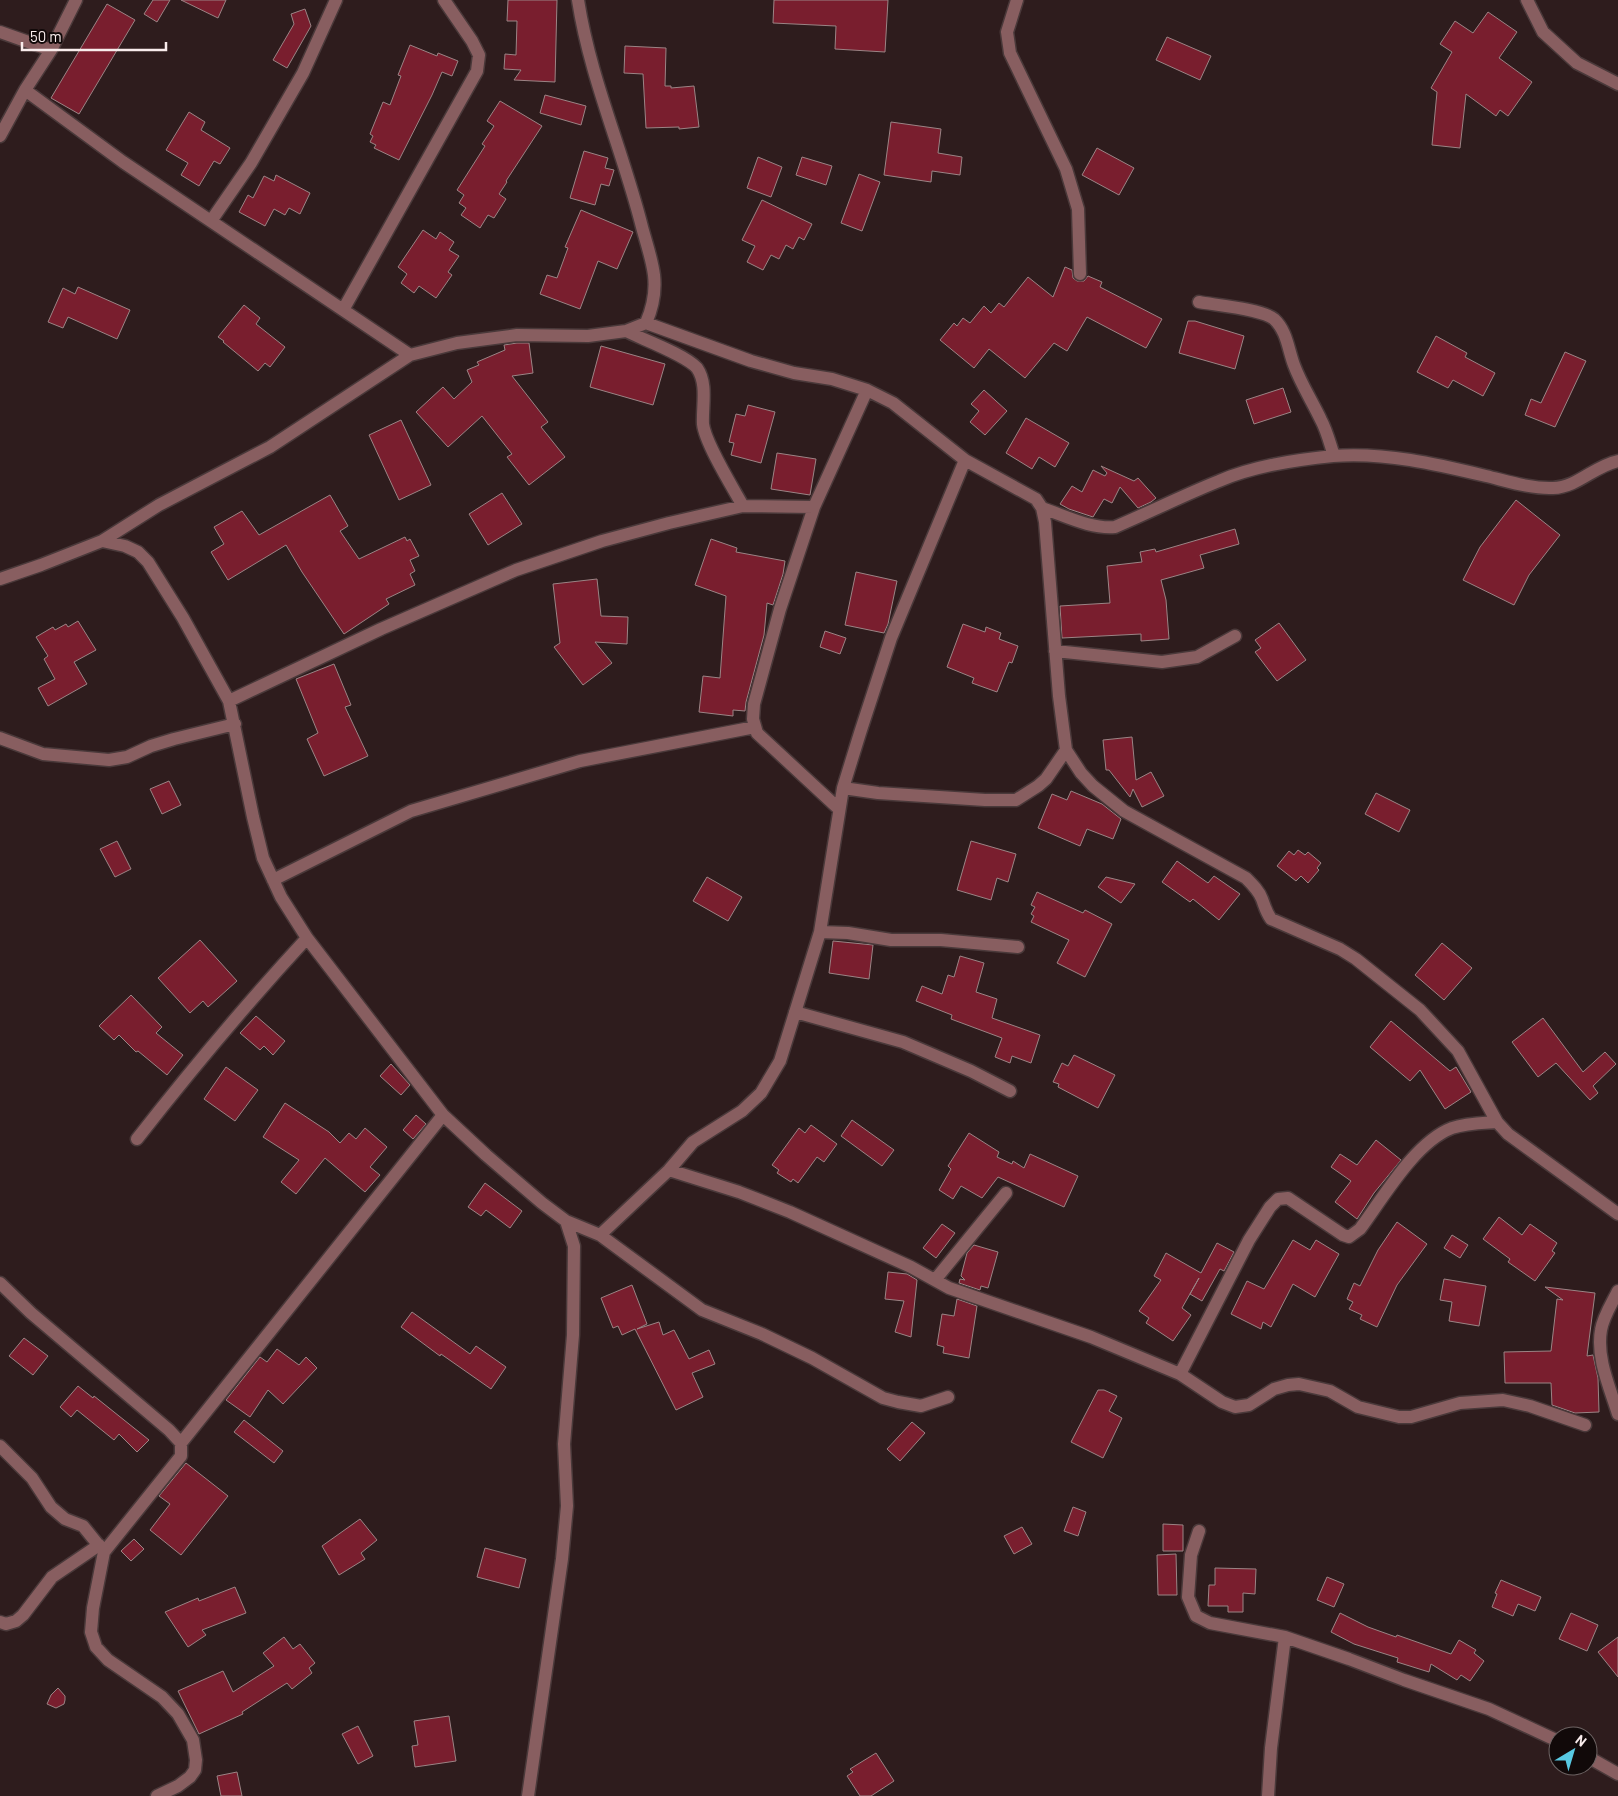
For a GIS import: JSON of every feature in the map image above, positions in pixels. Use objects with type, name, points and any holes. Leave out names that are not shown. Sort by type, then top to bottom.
[{"type":"street","points":[[0,136],[25,90],[51,50],[76,0]]},
{"type":"street","points":[[211,221],[251,163],[303,73],[336,0]]},
{"type":"street","points":[[343,310],[439,142],[477,71],[479,55],[444,0]]},
{"type":"street","points":[[578,0],[582,24],[606,109],[634,193],[654,275],[654,303],[646,323]]},
{"type":"street","points":[[1017,0],[1006,32],[1010,53],[1066,169],[1078,209],[1080,274]]},
{"type":"street","points":[[1527,0],[1543,32],[1577,63],[1618,84]]},
{"type":"street","points":[[0,32],[51,50]]},
{"type":"street","points":[[25,90],[123,162],[410,355]]},
{"type":"street","points":[[1199,302],[1262,314],[1273,318],[1280,326],[1288,342],[1294,364],[1322,422],[1334,456]]},
{"type":"street","points":[[0,579],[41,565],[102,540],[159,505],[270,447],[410,355],[457,343],[517,335],[588,336],[626,331],[646,323],[751,361],[794,373],[832,379],[867,390],[893,403],[965,460],[1036,499],[1042,508],[1045,522],[1059,696],[1066,750],[1081,773],[1093,786],[1124,812],[1246,878],[1256,888],[1265,911],[1271,919],[1340,949],[1356,959],[1420,1010],[1458,1051],[1497,1122],[1508,1134],[1618,1214]]},
{"type":"street","points":[[626,331],[685,359],[696,368],[704,384],[703,427],[710,444],[744,506]]},
{"type":"street","points":[[839,809],[757,733],[753,719],[754,704],[780,609],[814,507],[867,390]]},
{"type":"street","points":[[1042,508],[1093,526],[1103,528],[1115,527],[1220,480],[1268,466],[1334,456],[1386,457],[1417,460],[1529,486],[1553,488],[1574,484],[1606,463],[1618,461]]},
{"type":"street","points":[[600,1235],[669,1170],[693,1142],[742,1111],[761,1093],[780,1061],[820,932],[843,788],[891,638],[965,460]]},
{"type":"street","points":[[229,701],[381,629],[516,570],[602,541],[744,506],[814,507]]},
{"type":"street","points":[[102,540],[138,552],[148,562],[183,618],[229,701],[263,858],[281,897],[306,938],[443,1115],[542,1203],[566,1221],[600,1235],[702,1310],[762,1334],[812,1358],[883,1398],[921,1406],[948,1397]]},
{"type":"street","points":[[1055,651],[1162,662],[1197,657],[1235,636]]},
{"type":"street","points":[[0,738],[43,754],[109,760],[127,757],[174,739],[235,724]]},
{"type":"street","points":[[273,880],[411,811],[580,761],[755,727]]},
{"type":"street","points":[[843,788],[878,793],[984,800],[1016,800],[1046,779],[1066,750]]},
{"type":"street","points":[[820,932],[848,933],[891,940],[941,940],[1018,947]]},
{"type":"street","points":[[136,1139],[245,1006],[306,938]]},
{"type":"street","points":[[795,1012],[903,1042],[1010,1090]]},
{"type":"street","points":[[0,1622],[6,1624],[16,1621],[23,1615],[52,1577],[102,1549],[181,1456],[182,1443],[443,1115]]},
{"type":"street","points":[[1180,1374],[1249,1240],[1270,1206],[1278,1199],[1288,1198],[1349,1237],[1360,1229],[1407,1165],[1429,1142],[1453,1128],[1497,1122]]},
{"type":"street","points":[[669,1170],[739,1192],[790,1212],[967,1294],[1091,1338],[1180,1374],[1222,1402],[1236,1407],[1249,1405],[1274,1389],[1299,1384],[1330,1391],[1358,1407],[1399,1417],[1411,1417],[1460,1402],[1503,1400],[1530,1406],[1585,1425]]},
{"type":"street","points":[[936,1280],[1006,1193]]},
{"type":"street","points":[[528,1796],[562,1559],[567,1506],[564,1444],[573,1335],[574,1246],[566,1221]]},
{"type":"street","points":[[0,1283],[31,1313],[170,1430],[182,1443]]},
{"type":"street","points":[[1618,1291],[1608,1310],[1601,1330],[1600,1355],[1618,1414]]},
{"type":"street","points":[[0,1446],[32,1478],[51,1507],[65,1519],[83,1526],[102,1549],[91,1632],[96,1647],[108,1660],[162,1697],[178,1714],[192,1740],[196,1760],[195,1770],[190,1777],[178,1786],[157,1796]]},
{"type":"street","points":[[1200,1531],[1191,1555],[1188,1597],[1196,1616],[1210,1623],[1286,1637],[1489,1709],[1548,1736]]},
{"type":"street","points":[[1268,1796],[1271,1748],[1286,1637]]},
{"type":"street","points":[[1598,1763],[1618,1774]]},
{"type":"building","points":[[153,0],[170,0],[157,22],[144,14]]},
{"type":"building","points":[[181,0],[226,0],[218,18]]},
{"type":"building","points":[[508,0],[557,0],[555,82],[514,80],[521,70],[504,69],[505,54],[516,55],[517,21],[507,21]]},
{"type":"building","points":[[774,0],[888,0],[885,52],[835,49],[836,26],[773,23]]},
{"type":"building","points":[[107,4],[135,20],[79,114],[51,98]]},
{"type":"building","points":[[305,9],[311,26],[287,68],[273,60],[294,24],[291,14]]},
{"type":"building","points":[[1488,12],[1517,32],[1499,58],[1532,82],[1508,116],[1500,110],[1496,116],[1466,94],[1460,148],[1432,145],[1437,92],[1431,88],[1452,52],[1440,44],[1455,21],[1473,33]]},
{"type":"building","points":[[1167,37],[1211,56],[1200,80],[1156,60]]},
{"type":"building","points":[[410,45],[437,56],[438,53],[458,61],[452,76],[442,72],[399,160],[374,148],[376,145],[370,142],[373,136],[370,134],[383,102],[390,105],[401,76],[398,75]]},
{"type":"building","points":[[625,46],[666,48],[665,86],[671,86],[671,88],[694,86],[699,127],[679,129],[679,127],[646,128],[643,74],[624,73]]},
{"type":"building","points":[[545,95],[586,106],[581,125],[540,113]]},
{"type":"building","points":[[500,101],[542,126],[499,194],[506,199],[494,218],[488,215],[480,228],[461,215],[466,208],[459,203],[464,195],[457,190],[485,146],[482,144],[494,126],[487,121]]},
{"type":"building","points":[[189,112],[205,122],[201,130],[230,148],[220,164],[214,161],[199,186],[181,175],[188,163],[166,150]]},
{"type":"building","points":[[891,122],[941,129],[938,153],[962,157],[960,175],[932,171],[931,182],[884,175]]},
{"type":"building","points":[[1097,148],[1134,168],[1119,195],[1082,175]]},
{"type":"building","points":[[584,151],[608,158],[605,168],[614,170],[609,186],[601,184],[595,205],[570,198]]},
{"type":"building","points":[[758,157],[782,167],[771,197],[747,188]]},
{"type":"building","points":[[802,157],[832,166],[826,185],[796,175]]},
{"type":"building","points":[[859,174],[880,182],[862,231],[841,223]]},
{"type":"building","points":[[276,175],[310,193],[300,214],[289,208],[285,215],[274,209],[265,226],[239,212],[248,195],[253,198],[264,176],[274,181]]},
{"type":"building","points":[[762,200],[812,224],[804,240],[799,237],[793,249],[786,245],[779,259],[771,255],[763,270],[747,262],[755,246],[742,240]]},
{"type":"building","points":[[581,210],[633,232],[617,269],[598,261],[580,309],[540,294],[547,275],[557,278],[568,248],[565,247]]},
{"type":"building","points":[[423,230],[436,239],[440,232],[454,242],[449,250],[459,256],[448,272],[452,275],[436,298],[419,286],[414,293],[401,283],[407,274],[398,267]]},
{"type":"building","points":[[1065,267],[1072,270],[1073,278],[1077,281],[1084,281],[1088,276],[1102,282],[1100,287],[1162,319],[1146,348],[1087,317],[1067,351],[1054,343],[1025,378],[989,349],[974,368],[940,340],[954,323],[957,326],[963,318],[970,323],[984,306],[991,313],[999,303],[1004,307],[1028,277],[1053,297]]},
{"type":"building","points":[[78,287],[130,310],[117,339],[68,317],[63,328],[48,322],[63,288],[75,294]]},
{"type":"building","points":[[244,305],[260,318],[256,324],[285,347],[270,367],[265,363],[258,371],[218,337]]},
{"type":"building","points":[[1188,321],[1195,321],[1244,336],[1235,369],[1179,353]]},
{"type":"building","points":[[1436,336],[1467,353],[1465,357],[1495,373],[1483,396],[1453,380],[1448,388],[1417,372]]},
{"type":"building","points":[[529,343],[533,373],[512,376],[548,422],[541,427],[565,457],[529,485],[507,457],[512,454],[482,416],[448,447],[416,412],[443,387],[454,399],[472,382],[467,370],[479,365],[477,362],[505,350],[504,345]]},
{"type":"building","points":[[601,346],[665,364],[653,405],[590,387]]},
{"type":"building","points":[[1565,352],[1586,361],[1555,427],[1525,415],[1531,399],[1541,403]]},
{"type":"building","points":[[1283,388],[1291,412],[1254,424],[1246,400]]},
{"type":"building","points":[[984,390],[1007,411],[985,435],[970,422],[979,411],[971,404]]},
{"type":"building","points":[[748,405],[775,412],[761,463],[731,455],[734,443],[729,442],[736,414],[745,416]]},
{"type":"building","points":[[1026,418],[1069,443],[1055,467],[1039,457],[1032,469],[1006,453]]},
{"type":"building","points":[[401,420],[431,485],[399,500],[369,435]]},
{"type":"building","points":[[777,453],[816,459],[810,495],[771,489]]},
{"type":"building","points":[[1101,466],[1134,481],[1138,478],[1156,498],[1138,508],[1120,487],[1112,503],[1104,499],[1093,517],[1060,504],[1072,486],[1082,492],[1093,470],[1105,476],[1107,473]]},
{"type":"building","points":[[502,493],[522,524],[488,545],[469,514]]},
{"type":"building","points":[[330,495],[348,526],[340,531],[359,559],[405,537],[407,541],[410,539],[419,556],[410,560],[415,571],[410,574],[415,585],[386,599],[389,604],[344,634],[286,545],[228,580],[211,552],[224,544],[214,527],[242,511],[259,535]]},
{"type":"building","points":[[1516,500],[1560,535],[1529,575],[1514,605],[1463,580],[1480,547]]},
{"type":"building","points":[[1235,529],[1239,544],[1200,555],[1204,568],[1161,580],[1166,600],[1169,639],[1141,641],[1141,634],[1062,638],[1060,606],[1110,603],[1107,566],[1142,562],[1140,552],[1155,549],[1156,552]]},
{"type":"building","points":[[711,539],[737,548],[736,552],[785,561],[773,605],[767,603],[764,635],[745,711],[733,710],[733,716],[699,712],[703,676],[720,678],[726,596],[695,585]]},
{"type":"building","points":[[856,572],[897,581],[888,624],[884,633],[845,625]]},
{"type":"building","points":[[597,579],[601,616],[628,617],[627,644],[595,642],[612,663],[583,685],[554,647],[560,643],[553,584]]},
{"type":"building","points":[[78,621],[96,650],[74,662],[87,684],[48,706],[38,688],[55,679],[44,659],[48,656],[36,637],[53,627],[55,630],[66,624],[68,627]]},
{"type":"building","points":[[1279,623],[1306,660],[1277,681],[1255,652],[1261,648],[1255,640]]},
{"type":"building","points":[[963,624],[985,632],[986,627],[1001,633],[999,639],[1018,646],[1012,663],[1009,662],[997,692],[972,683],[974,678],[947,667]]},
{"type":"building","points":[[825,631],[846,638],[840,654],[820,647]]},
{"type":"building","points":[[334,664],[351,705],[345,707],[368,756],[324,776],[307,739],[318,733],[296,679]]},
{"type":"building","points":[[1132,737],[1136,780],[1151,772],[1164,796],[1142,807],[1133,789],[1130,797],[1109,770],[1106,770],[1103,740]]},
{"type":"building","points":[[169,781],[181,805],[162,814],[150,789]]},
{"type":"building","points":[[1071,791],[1102,804],[1121,819],[1113,839],[1087,829],[1080,846],[1038,828],[1052,794],[1067,800]]},
{"type":"building","points":[[1376,793],[1410,810],[1399,832],[1365,814]]},
{"type":"building","points":[[117,841],[131,869],[115,877],[100,849]]},
{"type":"building","points":[[971,841],[1016,854],[1008,882],[997,878],[991,900],[957,890]]},
{"type":"building","points":[[1298,850],[1305,855],[1308,852],[1321,863],[1317,868],[1319,870],[1308,883],[1301,876],[1296,881],[1277,866],[1289,851],[1294,855]]},
{"type":"building","points":[[1177,861],[1208,883],[1214,876],[1240,894],[1219,920],[1193,899],[1190,902],[1162,882]]},
{"type":"building","points":[[707,877],[742,897],[728,921],[693,901]]},
{"type":"building","points":[[1106,877],[1135,884],[1121,903],[1098,887]]},
{"type":"building","points":[[1037,892],[1083,913],[1085,910],[1112,924],[1085,977],[1057,963],[1069,940],[1031,922],[1034,916],[1031,914],[1035,907],[1031,905]]},
{"type":"building","points":[[200,940],[237,981],[208,1007],[203,1001],[190,1013],[158,978]]},
{"type":"building","points":[[833,941],[873,945],[869,979],[829,973]]},
{"type":"building","points":[[1442,943],[1472,968],[1444,1000],[1415,975]]},
{"type":"building","points":[[960,956],[984,963],[976,992],[997,999],[992,1018],[1040,1035],[1031,1063],[1012,1056],[1010,1063],[995,1057],[1002,1038],[951,1019],[952,1015],[916,1001],[922,986],[942,994],[948,975],[954,977]]},
{"type":"building","points":[[131,995],[162,1027],[156,1033],[183,1055],[167,1075],[138,1051],[136,1052],[119,1035],[114,1040],[99,1026]]},
{"type":"building","points":[[256,1016],[285,1041],[273,1055],[264,1046],[260,1050],[240,1033]]},
{"type":"building","points":[[1543,1018],[1583,1072],[1605,1052],[1616,1064],[1593,1086],[1598,1093],[1590,1100],[1556,1063],[1538,1077],[1512,1042]]},
{"type":"building","points":[[1391,1021],[1450,1071],[1456,1067],[1471,1092],[1445,1109],[1420,1070],[1410,1081],[1370,1047]]},
{"type":"building","points":[[1074,1055],[1115,1075],[1098,1108],[1058,1087],[1059,1084],[1053,1082],[1062,1063],[1068,1066]]},
{"type":"building","points":[[391,1064],[410,1085],[401,1095],[380,1076]]},
{"type":"building","points":[[226,1067],[258,1090],[235,1121],[204,1099]]},
{"type":"building","points":[[285,1103],[329,1132],[340,1143],[349,1133],[356,1139],[365,1128],[387,1147],[370,1167],[380,1175],[365,1192],[325,1158],[296,1194],[281,1182],[299,1160],[263,1137]]},
{"type":"building","points":[[416,1115],[426,1124],[413,1139],[403,1130]]},
{"type":"building","points":[[852,1120],[894,1150],[882,1166],[841,1136]]},
{"type":"building","points":[[811,1125],[837,1144],[824,1162],[817,1157],[798,1183],[793,1179],[791,1182],[777,1173],[779,1170],[772,1165],[799,1128],[805,1133]]},
{"type":"building","points":[[969,1133],[999,1152],[997,1157],[1012,1164],[1013,1161],[1024,1168],[1030,1154],[1078,1176],[1064,1207],[998,1177],[982,1198],[961,1186],[953,1199],[939,1190],[951,1169],[948,1166]]},
{"type":"building","points":[[1376,1140],[1401,1160],[1374,1193],[1357,1219],[1335,1202],[1351,1181],[1331,1167],[1340,1154],[1357,1165]]},
{"type":"building","points":[[485,1183],[522,1211],[510,1228],[486,1210],[481,1216],[468,1207]]},
{"type":"building","points":[[1499,1217],[1522,1235],[1530,1224],[1557,1243],[1552,1251],[1555,1253],[1535,1281],[1508,1262],[1510,1259],[1483,1239]]},
{"type":"building","points":[[1397,1222],[1427,1244],[1397,1285],[1377,1327],[1360,1319],[1362,1315],[1349,1309],[1353,1302],[1347,1299],[1354,1283],[1360,1286],[1378,1250]]},
{"type":"building","points":[[942,1224],[955,1233],[936,1258],[923,1248]]},
{"type":"building","points":[[1452,1235],[1468,1245],[1460,1258],[1444,1248]]},
{"type":"building","points":[[1293,1240],[1310,1250],[1316,1240],[1339,1254],[1315,1297],[1293,1284],[1271,1327],[1263,1322],[1261,1329],[1231,1314],[1247,1281],[1264,1289]]},
{"type":"building","points":[[1217,1243],[1234,1252],[1224,1271],[1220,1269],[1202,1301],[1190,1294],[1199,1278],[1182,1308],[1191,1315],[1173,1341],[1146,1323],[1149,1318],[1139,1311],[1161,1280],[1154,1276],[1166,1253],[1201,1273]]},
{"type":"building","points":[[974,1245],[998,1252],[988,1288],[981,1286],[980,1290],[959,1283],[960,1279],[965,1280],[961,1276],[967,1253]]},
{"type":"building","points":[[888,1272],[907,1274],[917,1280],[911,1337],[895,1332],[904,1301],[885,1299]]},
{"type":"building","points":[[1444,1279],[1486,1286],[1479,1326],[1449,1321],[1452,1302],[1440,1300]]},
{"type":"building","points":[[632,1285],[647,1324],[637,1329],[659,1322],[663,1335],[674,1330],[689,1359],[709,1350],[715,1364],[692,1373],[703,1397],[676,1410],[635,1329],[622,1335],[618,1326],[613,1328],[601,1298]]},
{"type":"building","points":[[1545,1287],[1595,1293],[1587,1356],[1593,1355],[1598,1378],[1599,1412],[1575,1413],[1552,1405],[1551,1383],[1505,1383],[1504,1352],[1551,1351],[1557,1299],[1563,1300]]},
{"type":"building","points":[[957,1299],[977,1306],[969,1358],[943,1353],[944,1347],[937,1345],[942,1314],[954,1316]]},
{"type":"building","points":[[412,1312],[470,1354],[476,1346],[506,1367],[491,1389],[441,1354],[440,1356],[401,1327]]},
{"type":"building","points":[[24,1338],[48,1356],[33,1375],[9,1356]]},
{"type":"building","points":[[277,1349],[299,1365],[306,1357],[317,1368],[283,1404],[268,1390],[250,1417],[226,1400],[260,1357],[267,1362]]},
{"type":"building","points":[[78,1386],[93,1398],[94,1396],[149,1440],[137,1452],[119,1434],[114,1440],[77,1410],[71,1417],[60,1407]]},
{"type":"building","points":[[1098,1390],[1104,1390],[1117,1396],[1109,1411],[1122,1418],[1103,1458],[1071,1442]]},
{"type":"building","points":[[244,1420],[283,1451],[274,1463],[234,1432]]},
{"type":"building","points":[[912,1422],[925,1433],[900,1461],[887,1449]]},
{"type":"building","points":[[186,1463],[228,1496],[181,1555],[150,1530],[170,1504],[159,1496]]},
{"type":"building","points":[[1073,1507],[1086,1512],[1078,1536],[1064,1531]]},
{"type":"building","points":[[360,1519],[377,1540],[361,1553],[365,1559],[339,1575],[322,1546]]},
{"type":"building","points":[[1163,1524],[1183,1525],[1183,1551],[1163,1551]]},
{"type":"building","points":[[1022,1527],[1032,1544],[1014,1554],[1004,1536]]},
{"type":"building","points":[[134,1539],[144,1549],[131,1561],[121,1551]]},
{"type":"building","points":[[485,1548],[526,1559],[519,1588],[477,1577]]},
{"type":"building","points":[[1176,1554],[1177,1595],[1158,1595],[1157,1555]]},
{"type":"building","points":[[1215,1568],[1256,1569],[1255,1594],[1243,1593],[1243,1612],[1228,1612],[1228,1606],[1208,1606],[1209,1585],[1215,1585]]},
{"type":"building","points":[[1327,1577],[1344,1584],[1334,1607],[1317,1600]]},
{"type":"building","points":[[1501,1580],[1541,1597],[1535,1611],[1518,1604],[1513,1616],[1492,1607],[1497,1594],[1495,1593]]},
{"type":"building","points":[[235,1587],[246,1613],[202,1630],[206,1635],[188,1647],[165,1612],[198,1598],[199,1601]]},
{"type":"building","points":[[1340,1613],[1368,1627],[1451,1654],[1459,1640],[1476,1650],[1474,1653],[1484,1661],[1470,1681],[1461,1675],[1457,1680],[1431,1664],[1429,1672],[1397,1662],[1398,1658],[1354,1644],[1331,1632]]},
{"type":"building","points":[[1571,1613],[1598,1625],[1587,1651],[1559,1639]]},
{"type":"building","points":[[284,1637],[293,1649],[300,1644],[315,1663],[309,1668],[312,1673],[292,1689],[287,1683],[242,1712],[243,1714],[199,1734],[178,1691],[223,1671],[233,1692],[274,1666],[263,1653]]},
{"type":"building","points":[[1618,1637],[1618,1677],[1598,1652]]},
{"type":"building","points":[[58,1688],[65,1696],[65,1700],[64,1704],[56,1708],[47,1704],[51,1695]]},
{"type":"building","points":[[449,1716],[456,1761],[415,1767],[412,1746],[418,1745],[414,1721]]},
{"type":"building","points":[[358,1726],[373,1756],[358,1764],[342,1734]]},
{"type":"building","points":[[876,1753],[894,1781],[871,1796],[860,1796],[847,1776],[853,1772],[850,1769]]},
{"type":"building","points":[[237,1772],[242,1796],[221,1796],[217,1776]]}]
